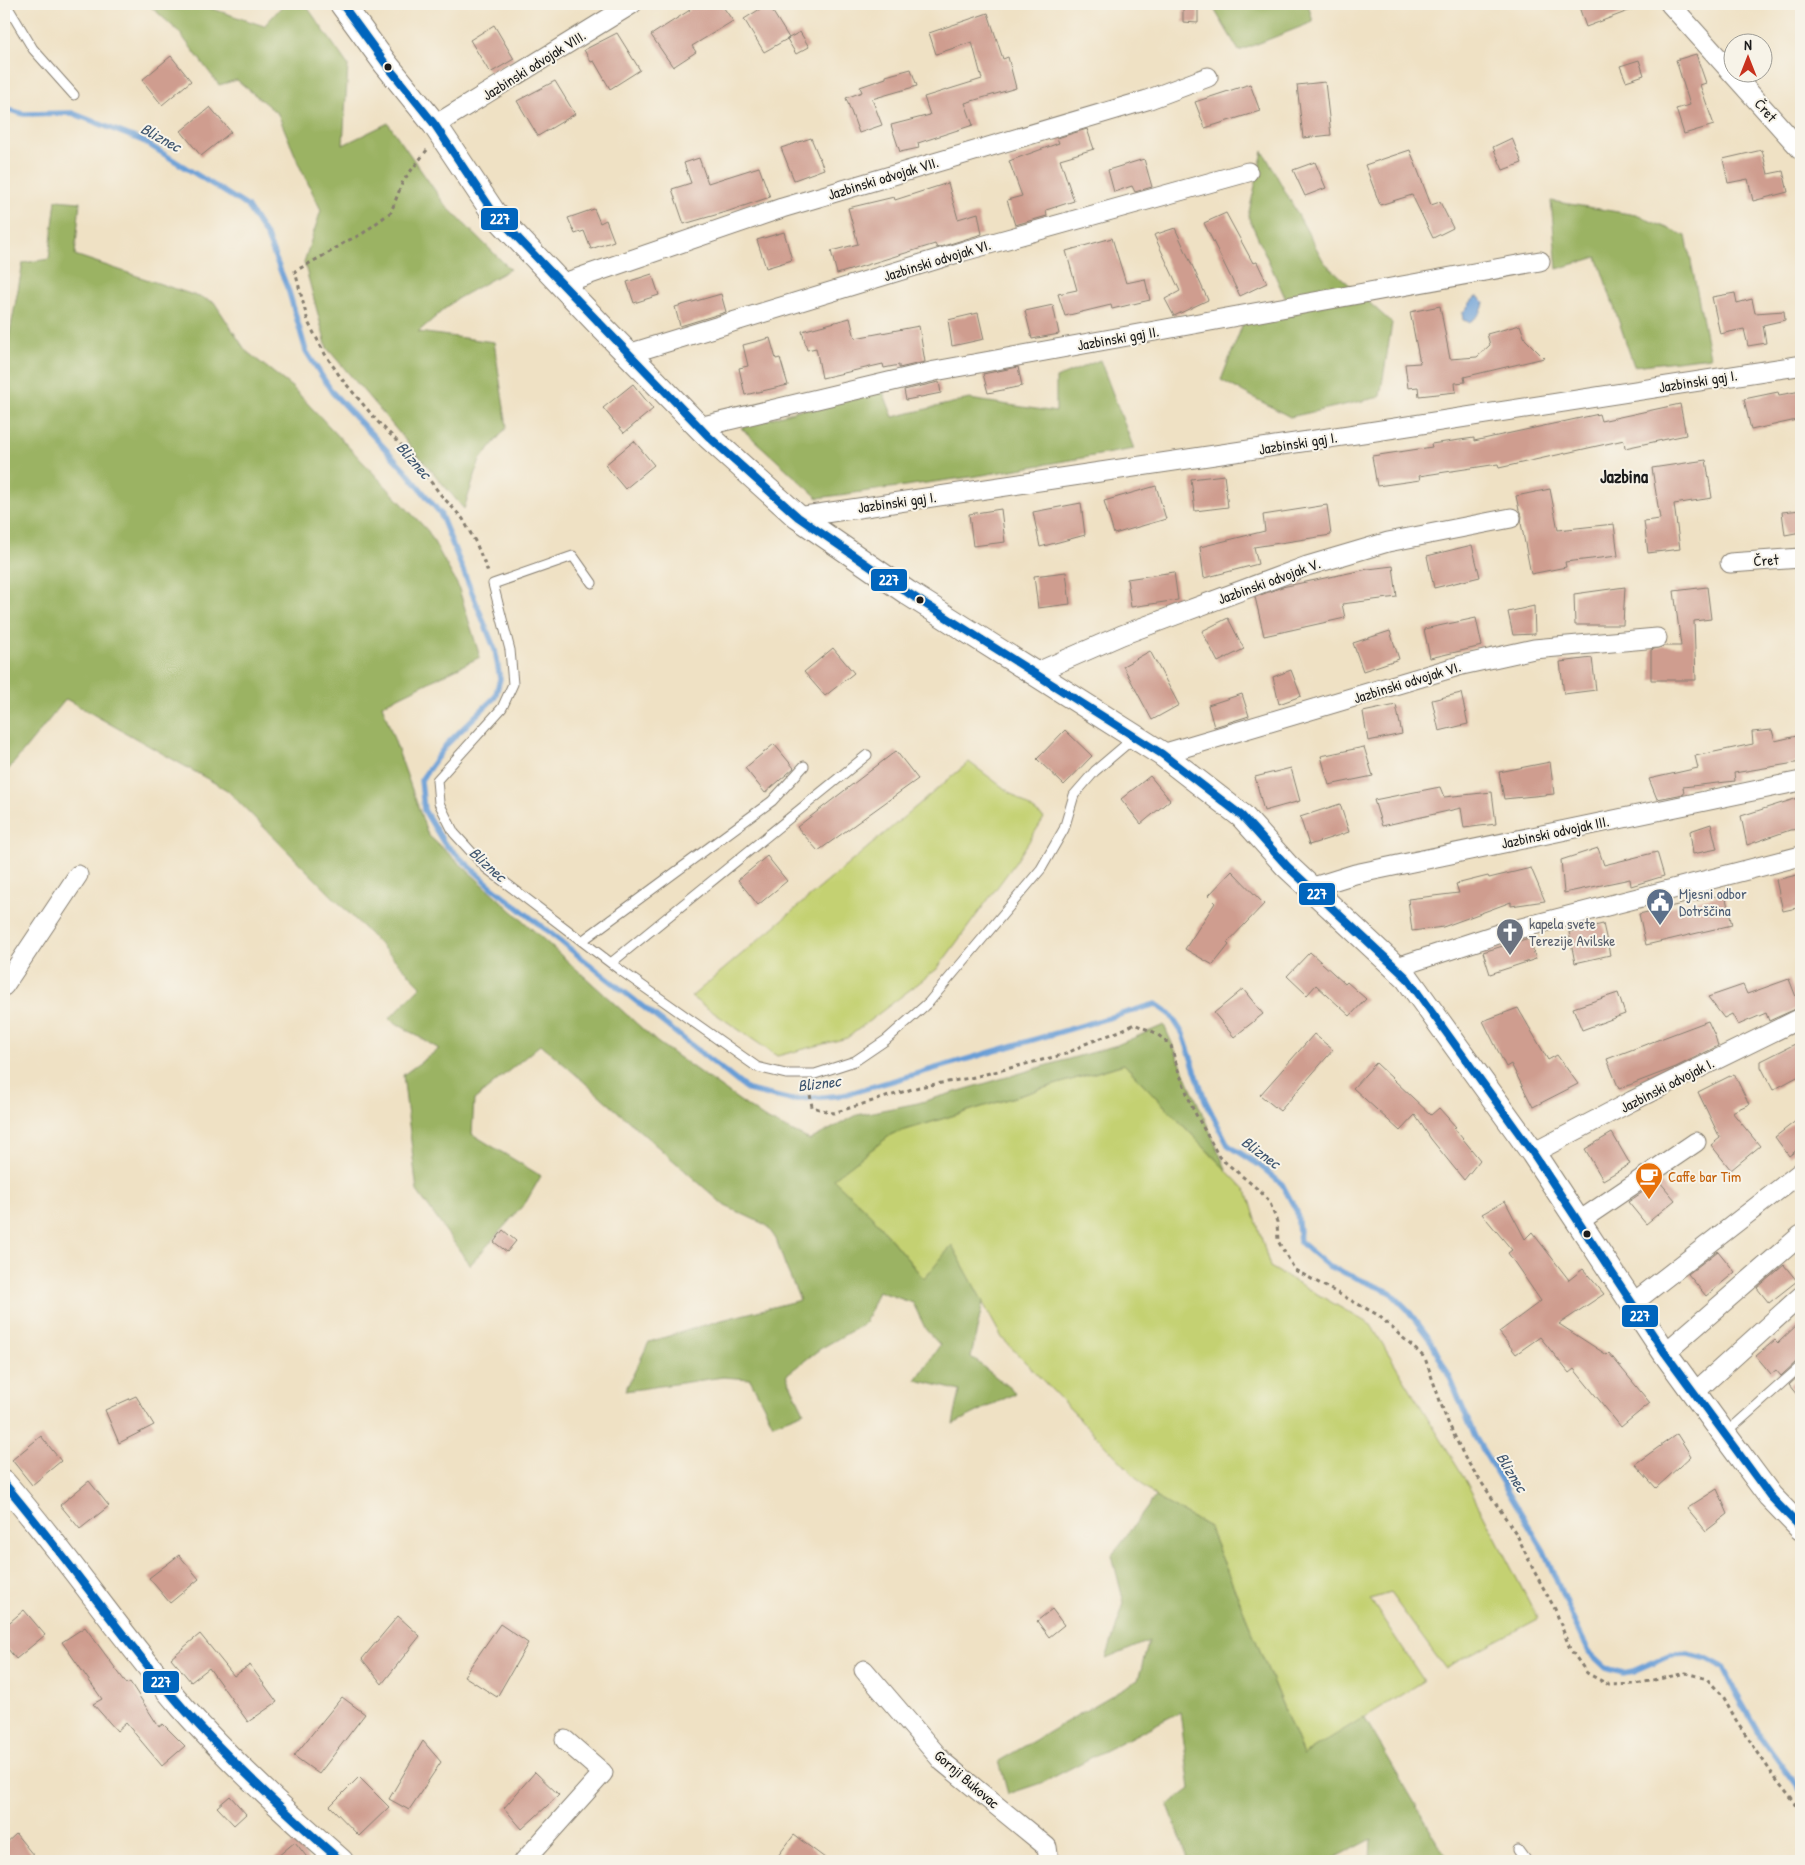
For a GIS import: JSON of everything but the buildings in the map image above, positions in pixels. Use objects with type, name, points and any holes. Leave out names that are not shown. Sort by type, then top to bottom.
[{"type":"street","points":[[342,4],[434,135],[494,212],[699,426],[798,517],[908,593],[1162,754],[1242,816],[1287,866],[1394,968],[1407,978],[1534,1153],[1665,1353],[1770,1496],[1800,1522]]},
{"type":"street","name":"Jazbinski odvojak VIII.","points":[[434,135],[632,4]]},
{"type":"street","name":"Čret","points":[[1670,4],[1801,150]]},
{"type":"street","name":"Jazbinski odvojak VII.","points":[[561,284],[782,208],[1146,100],[1208,77]]},
{"type":"street","name":"Jazbinski odvojak VI.","points":[[628,354],[964,250],[1248,172]]},
{"type":"street","name":"Jazbinski gaj II.","points":[[699,426],[935,371],[1540,261]]},
{"type":"street","name":"Jazbinski gaj I.","points":[[798,517],[1796,366]]},
{"type":"street","name":"Jazbinski odvojak V.","points":[[1035,674],[1122,635],[1308,566],[1388,542],[1511,518]]},
{"type":"street","name":"Čret","points":[[1730,562],[1801,558]]},
{"type":"street","name":"Jazbinski odvojak VI.","points":[[1162,754],[1462,665],[1534,649],[1657,638]]},
{"type":"street","name":"Jazbinski odvojak III.","points":[[1310,888],[1355,874],[1801,781]]},
{"type":"street","points":[[1394,968],[1498,934],[1801,856]]},
{"type":"street","points":[[4,986],[78,875]]},
{"type":"street","name":"Jazbinski odvojak I.","points":[[1534,1153],[1632,1101],[1801,1018]]},
{"type":"street","points":[[1578,1222],[1696,1142]]},
{"type":"street","points":[[1633,1303],[1801,1172]]},
{"type":"street","points":[[1665,1353],[1801,1235]]},
{"type":"street","points":[[1694,1393],[1801,1296]]},
{"type":"street","points":[[4,1482],[60,1550],[183,1708],[244,1773],[340,1861]]},
{"type":"street","name":"Gornji Bukovac","points":[[864,1670],[943,1762],[1047,1847],[1050,1861]]},
{"type":"street","points":[[524,1861],[603,1773],[566,1740]]},
{"type":"lane","points":[[6,4],[33,48],[74,95]]},
{"type":"lane","points":[[592,583],[573,556],[493,584],[510,650],[513,684],[502,708],[437,780],[439,803],[454,833],[486,868],[582,941],[757,1068],[786,1074],[814,1074],[855,1061],[886,1040],[929,1002],[1041,869],[1064,829],[1074,795],[1095,771],[1136,737]]},
{"type":"lane","points":[[611,962],[867,755]]},
{"type":"lane","points":[[582,941],[772,801],[804,766]]},
{"type":"lane","points":[[1724,1434],[1801,1366]]},
{"type":"lane","points":[[1518,1850],[1526,1861]]},
{"type":"path","points":[[434,135],[422,155],[402,181],[391,212],[362,234],[295,271],[308,322],[325,354],[359,400],[407,451],[462,519],[476,543],[493,584]]},
{"type":"path","points":[[810,1090],[812,1107],[833,1113],[919,1087],[970,1078],[1066,1054],[1134,1024],[1156,1033],[1171,1046],[1193,1109],[1219,1157],[1260,1191],[1270,1203],[1277,1222],[1278,1241],[1295,1270],[1378,1315],[1425,1358],[1446,1418],[1465,1458],[1517,1535],[1534,1572],[1555,1610],[1570,1649],[1587,1673],[1608,1685],[1636,1684],[1686,1673],[1707,1679],[1723,1696],[1736,1720],[1775,1778],[1801,1811]]},
{"type":"green space","points":[[148,4],[198,4],[264,26],[284,4],[305,4],[348,65],[343,145],[388,123],[445,205],[510,269],[455,300],[418,332],[494,342],[507,427],[480,460],[464,509],[327,348],[304,262],[321,210],[300,167],[278,114],[237,80],[219,85],[179,32]]},
{"type":"green space","points":[[1211,4],[1308,4],[1313,22],[1239,51]]},
{"type":"green space","points":[[1263,151],[1324,262],[1392,323],[1380,397],[1290,417],[1221,380],[1244,321],[1293,315],[1248,216]]},
{"type":"green space","points":[[56,200],[80,202],[75,255],[214,302],[246,351],[293,388],[428,531],[458,586],[480,657],[382,705],[428,835],[657,1042],[764,1118],[810,1140],[857,1115],[918,1103],[1117,1045],[1164,1025],[1227,1171],[1124,1064],[892,1134],[833,1179],[870,1214],[924,1279],[952,1245],[983,1302],[971,1357],[1016,1393],[953,1424],[960,1391],[916,1380],[940,1345],[926,1330],[913,1303],[878,1291],[865,1323],[820,1349],[786,1375],[804,1412],[773,1424],[750,1379],[723,1377],[625,1391],[649,1342],[718,1321],[800,1300],[776,1239],[766,1225],[725,1206],[541,1044],[474,1100],[472,1134],[541,1176],[526,1202],[470,1265],[417,1191],[403,1075],[439,1049],[389,1019],[421,986],[227,790],[66,699],[4,775],[4,364],[23,263],[49,259]]},
{"type":"green space","points":[[1551,201],[1636,215],[1686,236],[1710,357],[1634,366],[1597,257],[1557,269]]},
{"type":"green space","points":[[1100,360],[1134,449],[977,476],[818,498],[741,428],[880,384],[893,417],[969,399],[1056,412],[1056,378]]},
{"type":"green space","points":[[969,762],[1044,818],[1015,863],[937,969],[847,1038],[777,1056],[691,997]]},
{"type":"green space","points":[[1124,1064],[1248,1193],[1270,1267],[1371,1325],[1461,1472],[1538,1619],[1445,1668],[1390,1593],[1370,1599],[1424,1681],[1303,1755],[1209,1527],[1155,1497],[1002,1338],[952,1246],[925,1280],[870,1214],[832,1179],[892,1134]]},
{"type":"green space","points":[[1155,1497],[1209,1527],[1303,1755],[1364,1717],[1449,1861],[1371,1861],[1372,1839],[1330,1861],[1189,1861],[1168,1805],[1190,1789],[1180,1712],[1044,1782],[1008,1794],[999,1761],[1138,1680],[1149,1641],[1106,1659],[1124,1603],[1112,1555]]},
{"type":"water","points":[[1476,297],[1479,297],[1484,302],[1481,312],[1469,322],[1463,320],[1462,313]]},
{"type":"waterway","name":"Bliznec","points":[[4,108],[23,114],[72,113],[143,141],[247,206],[267,237],[289,292],[306,351],[332,392],[405,470],[440,513],[495,650],[500,679],[495,697],[446,745],[421,780],[424,810],[444,843],[492,887],[748,1090],[791,1100],[844,1095],[1156,1004],[1170,1014],[1183,1034],[1205,1100],[1228,1145],[1259,1165],[1282,1184],[1297,1212],[1300,1242],[1328,1266],[1390,1292],[1407,1309],[1431,1341],[1451,1380],[1475,1437],[1544,1551],[1589,1652],[1606,1668],[1623,1673],[1633,1671],[1670,1655],[1688,1654],[1707,1659],[1724,1668],[1763,1740],[1801,1792]]},
{"type":"transit line","name":"227","points":[[342,4],[385,63],[435,125],[493,212],[708,436],[798,517],[908,593],[1162,754],[1242,816],[1287,866],[1407,978],[1533,1153],[1665,1353],[1770,1496],[1801,1528]]},
{"type":"transit line","name":"227","points":[[4,1483],[137,1653],[183,1708],[260,1787],[341,1861]]},
{"type":"place","name":"Mjesni odbor Dotrščina","points":[[1660,926]]},
{"type":"place","name":"kapela svete Terezije Avilske","points":[[1510,956]]},
{"type":"place","name":"Caffe bar Tim","points":[[1649,1200]]},
{"type":"district","name":"Jazbina","points":[[1624,476]]}]
